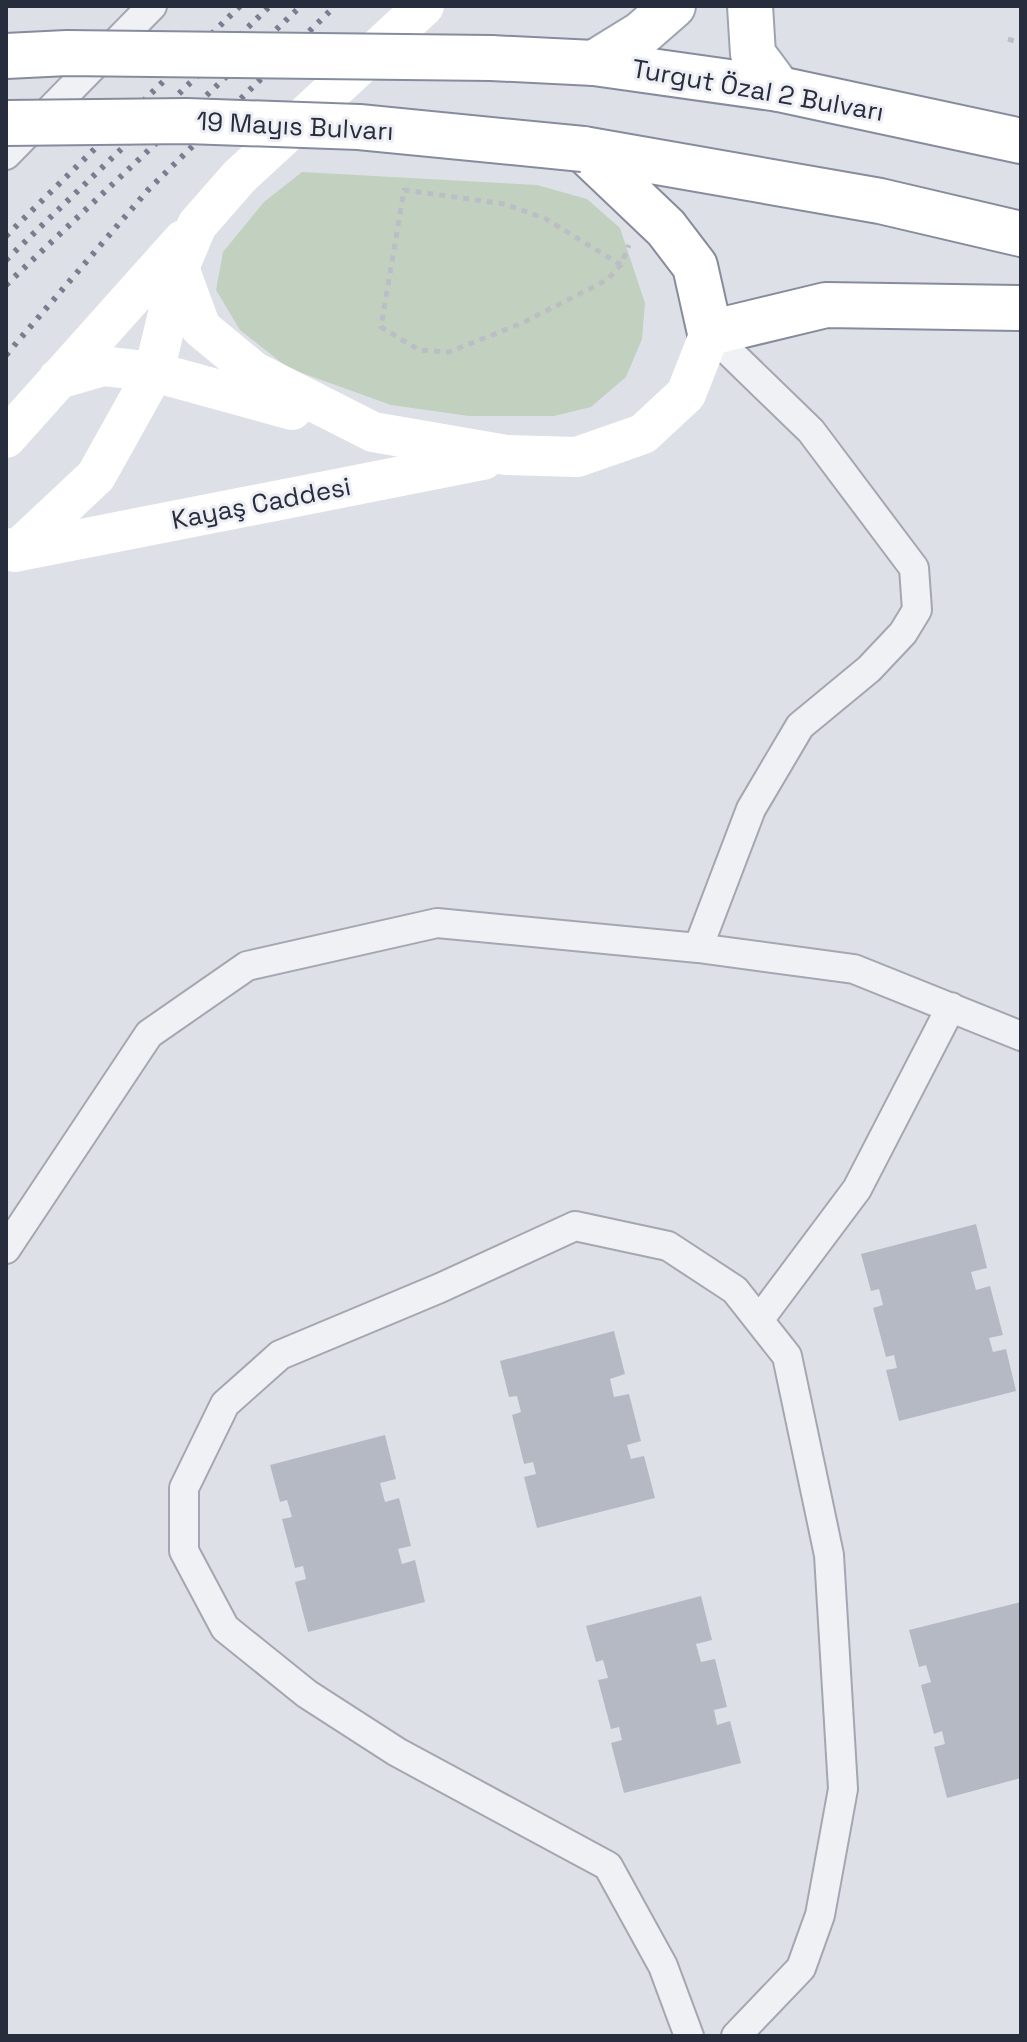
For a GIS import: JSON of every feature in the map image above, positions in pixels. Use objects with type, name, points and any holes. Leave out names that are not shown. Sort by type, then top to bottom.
[{"type":"main road","points":[[594,63],[641,34],[673,6]]},
{"type":"main road","points":[[750,6],[753,54],[779,89]]},
{"type":"main road","name":"Turgut Özal 2 Bulvarı","points":[[6,56],[67,53],[491,58],[594,63],[779,89],[1021,141]]},
{"type":"main road","name":"19 Mayıs Bulvarı","points":[[6,123],[187,121],[359,127],[583,149]]},
{"type":"main road","points":[[583,149],[640,201],[695,266],[710,333],[826,305],[1021,308]]},
{"type":"main road","points":[[583,149],[880,201],[1021,234]]},
{"type":"street","points":[[6,155],[152,6]]},
{"type":"street","name":"Kayaş Caddesi","points":[[9,554],[96,476],[154,372],[179,268],[197,225],[239,177],[424,6]]},
{"type":"street","points":[[6,438],[197,225]]},
{"type":"street","name":"Kayaş Caddesi","points":[[179,268],[201,328],[253,371],[373,432],[506,455],[577,457],[643,434],[686,394],[710,333]]},
{"type":"street","points":[[698,948],[751,809],[800,726],[869,669],[903,633],[917,610],[914,568],[905,555],[811,431],[710,333]]},
{"type":"street","points":[[58,379],[103,366],[154,372],[373,432]]},
{"type":"street","name":"Kayaş Caddesi","points":[[9,554],[506,455]]},
{"type":"street","points":[[6,1249],[149,1034],[247,966],[437,923],[698,948],[854,969],[1021,1036]]},
{"type":"street","points":[[759,1320],[857,1189],[951,1007]]},
{"type":"street","points":[[689,2036],[663,1966],[608,1866],[397,1752],[307,1694],[225,1628],[184,1551],[184,1488],[225,1404],[280,1355],[440,1288],[575,1226],[668,1246],[735,1290],[787,1356],[829,1555],[843,1789],[820,1915],[801,1968],[736,2036]]},
{"type":"path","points":[[1008,39],[1021,43]]},
{"type":"path","points":[[621,265],[546,219],[505,204],[404,190],[381,327],[419,350],[449,352],[520,324],[607,280],[621,265],[640,201]]},
{"type":"green space","points":[[302,172],[537,185],[587,199],[620,228],[645,303],[642,339],[626,377],[591,407],[554,416],[469,416],[391,405],[288,368],[240,330],[216,290],[223,252],[264,202]]},
{"type":"building","points":[[976,1224],[987,1268],[971,1272],[976,1290],[990,1286],[1003,1335],[989,1338],[993,1352],[1006,1349],[1016,1391],[899,1421],[886,1370],[897,1368],[894,1355],[886,1357],[873,1308],[883,1305],[879,1289],[871,1291],[861,1254]]},
{"type":"building","points":[[614,1331],[625,1374],[610,1379],[614,1397],[629,1394],[641,1441],[627,1445],[631,1459],[644,1456],[655,1498],[537,1528],[524,1477],[536,1474],[533,1462],[524,1464],[512,1415],[521,1412],[517,1396],[509,1397],[500,1361]]},
{"type":"building","points":[[385,1435],[396,1479],[380,1483],[385,1502],[399,1498],[411,1546],[398,1549],[402,1564],[415,1560],[425,1602],[308,1632],[295,1582],[306,1579],[303,1566],[295,1568],[282,1519],[292,1517],[287,1500],[280,1502],[270,1465]]},
{"type":"building","points":[[701,1596],[712,1640],[696,1644],[701,1662],[715,1659],[727,1707],[714,1710],[717,1725],[730,1721],[741,1763],[624,1793],[611,1743],[622,1740],[619,1727],[611,1729],[598,1680],[608,1678],[603,1660],[596,1662],[586,1626]]},
{"type":"building","points":[[1021,1602],[1021,1778],[947,1798],[934,1747],[945,1744],[942,1731],[934,1734],[921,1685],[931,1682],[926,1665],[919,1667],[909,1630]]},
{"type":"railway","points":[[6,236],[240,6]]},
{"type":"railway","points":[[6,260],[270,6]]},
{"type":"railway","points":[[6,285],[301,6]]},
{"type":"railway","points":[[6,355],[148,190],[335,6]]}]
